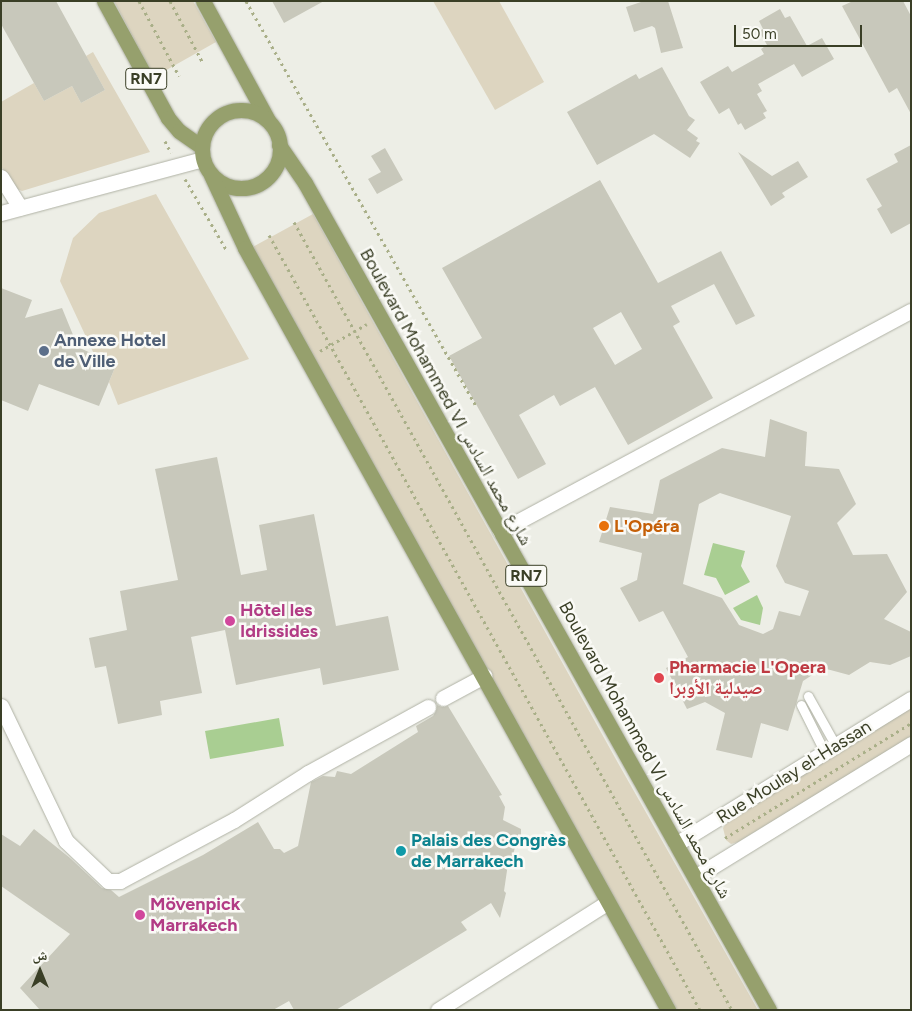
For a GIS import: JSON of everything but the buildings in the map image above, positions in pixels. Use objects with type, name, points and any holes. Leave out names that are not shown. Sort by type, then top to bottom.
[{"type":"main road","name":"RN7","points":[[104,1],[168,118],[202,153]]},
{"type":"main road","name":"RN7","points":[[203,1],[268,121],[277,134],[279,144]]},
{"type":"main road","points":[[268,121],[247,110],[224,114],[210,125],[204,135],[202,153],[211,175],[245,248],[668,1010]]},
{"type":"main road","points":[[211,175],[222,183],[236,188],[256,184],[268,177],[276,165],[279,144]]},
{"type":"main road","name":"Boulevard Mohammed VI شارع محمد السادس","points":[[279,144],[305,182],[769,1010]]},
{"type":"street","points":[[1,213],[202,153]]},
{"type":"street","points":[[1,177],[20,208]]},
{"type":"street","points":[[500,530],[911,311]]},
{"type":"street","points":[[444,698],[484,676]]},
{"type":"street","name":"Rue Moulay el-Hassan","points":[[676,844],[911,699]]},
{"type":"street","points":[[1,706],[66,841],[108,880],[120,881],[234,820],[308,773],[428,707]]},
{"type":"street","points":[[695,877],[911,744]]},
{"type":"street","points":[[438,1010],[608,902]]},
{"type":"lane","points":[[808,696],[830,749]]},
{"type":"lane","points":[[801,705],[830,749]]},
{"type":"path","points":[[139,1],[180,76]]},
{"type":"path","points":[[170,1],[203,63]]},
{"type":"path","points":[[246,1],[477,407]]},
{"type":"path","points":[[186,181],[230,256]]},
{"type":"path","points":[[294,222],[732,1010]]},
{"type":"path","points":[[269,235],[700,1010]]},
{"type":"path","points":[[306,358],[380,317]]},
{"type":"path","points":[[725,838],[911,723]]},
{"type":"shaded area","points":[[114,1],[193,1],[216,42],[154,77]]},
{"type":"shaded area","points":[[433,1],[499,1],[544,82],[495,110]]},
{"type":"shaded area","points":[[93,52],[150,152],[22,191],[13,187],[1,166],[1,102],[34,83],[44,101],[72,86],[81,103],[105,90],[86,56]]},
{"type":"shaded area","points":[[156,194],[249,359],[118,405],[109,382],[116,365],[94,354],[60,281],[73,238],[99,213]]},
{"type":"shaded area","points":[[313,214],[618,763],[758,1010],[677,1010],[556,797],[251,248]]},
{"type":"shaded area","points":[[713,543],[745,551],[741,566],[750,582],[725,595],[716,578],[704,575]]},
{"type":"shaded area","points":[[757,595],[763,608],[760,625],[741,620],[733,608]]},
{"type":"shaded area","points":[[911,708],[911,738],[738,842],[731,844],[726,840],[723,828],[728,821]]},
{"type":"shaded area","points":[[279,718],[284,746],[210,759],[205,731]]},
{"type":"place","name":"Annexe Hotel de Ville","points":[[44,351]]},
{"type":"place","name":"L'Opéra","points":[[604,526]]},
{"type":"place","name":"Hôtel les Idrissides","points":[[230,621]]},
{"type":"place","name":"Pharmacie L'Opera صيدلية الأوبرا","points":[[659,678]]},
{"type":"place","name":"Palais des Congrès de Marrakech","points":[[401,851]]},
{"type":"place","name":"Mövenpick Marrakech","points":[[140,915]]}]
